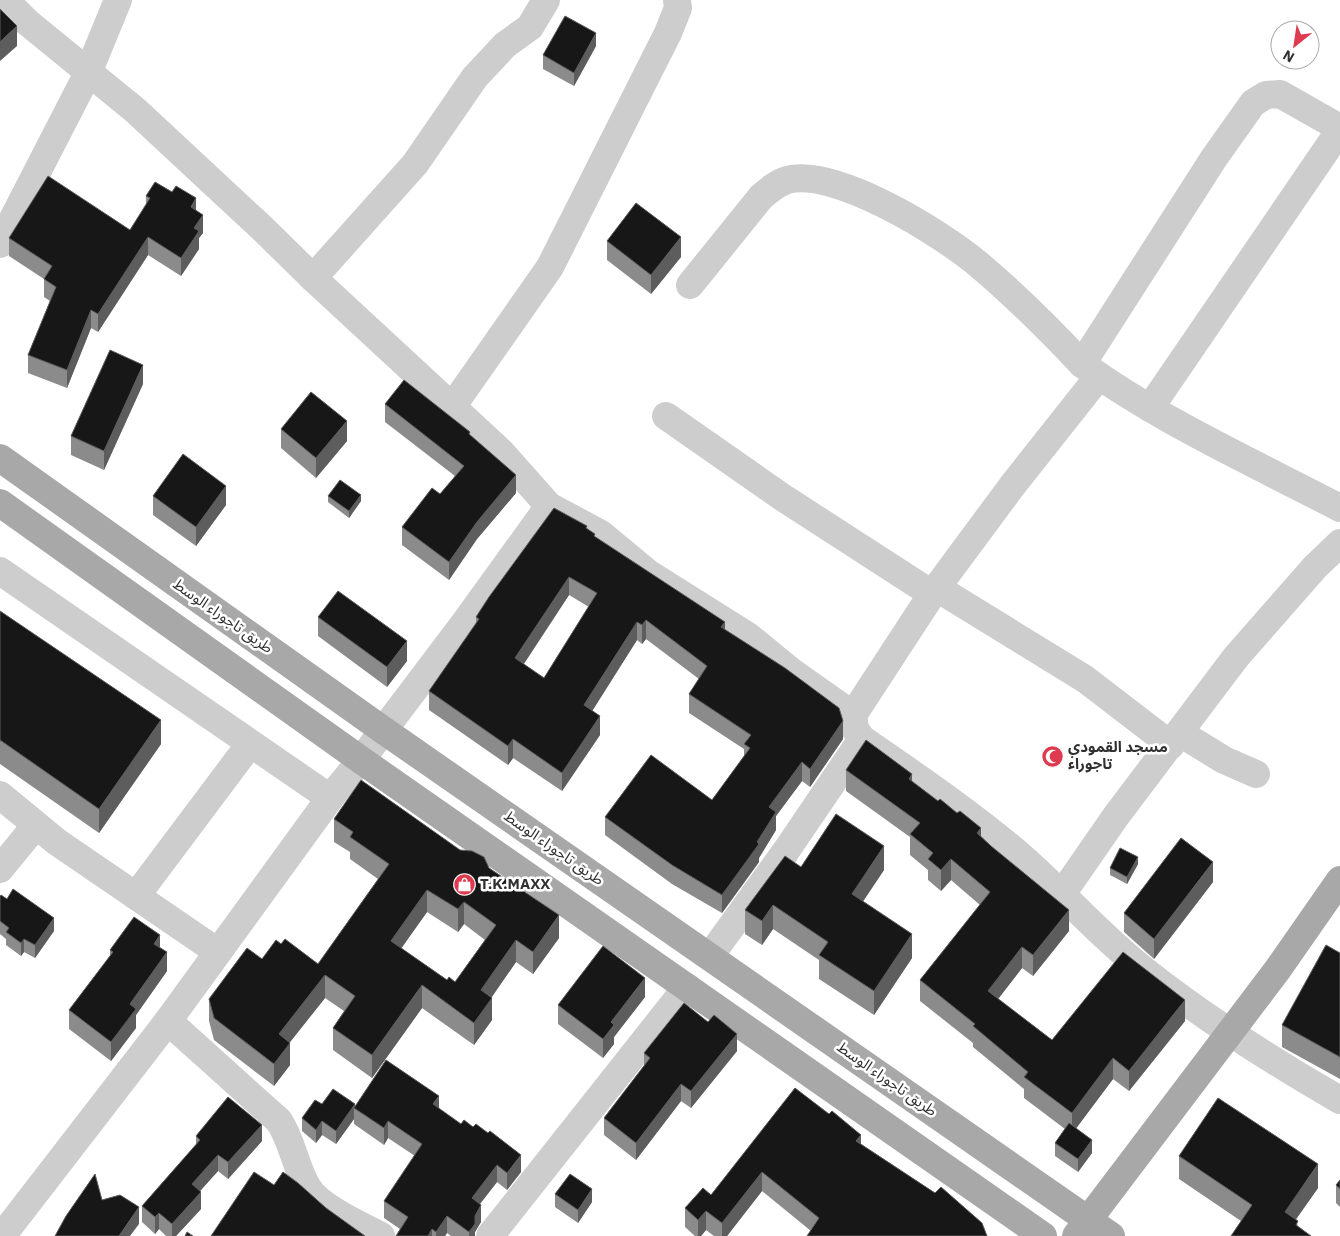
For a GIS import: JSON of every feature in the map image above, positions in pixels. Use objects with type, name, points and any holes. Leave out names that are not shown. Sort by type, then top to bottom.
[{"type":"main road","name":"طريق تاجوراء الوسط","points":[[0,458],[383,730],[710,956],[1082,1227],[1110,1236]]},
{"type":"main road","points":[[0,503],[362,760],[1043,1236]]},
{"type":"main road","points":[[1082,1227],[1231,1032],[1340,880]]},
{"type":"street","points":[[5,0],[27,22],[135,110],[313,278],[502,452],[549,506],[601,534],[648,573],[748,636],[858,727],[974,817],[1062,894],[1105,938],[1138,966],[1231,1032],[1340,1100]]},
{"type":"street","points":[[0,244],[88,73],[118,0]]},
{"type":"street","points":[[313,278],[415,164],[475,77],[505,45],[530,27],[546,0]]},
{"type":"street","points":[[452,407],[550,267],[601,161],[668,33],[678,8],[677,0]]},
{"type":"street","points":[[710,956],[786,851],[935,591],[1012,486],[1091,370],[1214,158],[1253,103],[1266,95],[1280,94],[1340,129],[1150,408]]},
{"type":"street","points":[[690,284],[761,196],[785,180],[801,178],[820,180],[868,196],[951,244],[977,263],[1091,370],[1150,408],[1340,508]]},
{"type":"street","points":[[666,416],[782,498],[1085,679],[1176,739],[1256,774]]},
{"type":"street","points":[[2,1236],[168,1022],[330,798],[362,760],[549,506]]},
{"type":"street","points":[[1062,894],[1116,816],[1176,739],[1236,657],[1315,567],[1340,543]]},
{"type":"street","points":[[0,571],[330,798]]},
{"type":"street","points":[[136,896],[250,744]]},
{"type":"street","points":[[0,794],[36,826],[218,952]]},
{"type":"street","points":[[0,869],[36,826]]},
{"type":"street","points":[[490,1236],[687,987]]},
{"type":"street","points":[[168,1022],[279,1121],[290,1139],[303,1178],[315,1196],[382,1236]]},
{"type":"building","points":[[0,9],[17,26],[0,42]]},
{"type":"building","points":[[565,16],[596,33],[574,73],[543,55]]},
{"type":"building","points":[[48,176],[130,230],[150,198],[146,196],[155,182],[172,192],[176,186],[196,198],[191,207],[203,215],[194,228],[199,231],[181,258],[148,237],[98,314],[91,310],[67,370],[28,355],[56,287],[44,279],[52,266],[9,238]]},
{"type":"building","points":[[636,203],[681,237],[651,275],[607,241]]},
{"type":"building","points":[[110,350],[143,365],[104,451],[71,436]]},
{"type":"building","points":[[404,380],[470,432],[469,434],[516,475],[477,522],[449,562],[402,527],[432,488],[440,494],[464,466],[385,404]]},
{"type":"building","points":[[311,392],[347,421],[316,458],[281,429]]},
{"type":"building","points":[[183,454],[226,486],[196,527],[153,496]]},
{"type":"building","points":[[340,480],[361,495],[349,511],[328,496]]},
{"type":"building","points":[[554,508],[587,526],[586,528],[595,534],[594,536],[725,622],[721,627],[785,668],[839,708],[843,721],[810,769],[802,762],[769,807],[776,812],[757,842],[759,844],[722,895],[672,865],[605,817],[651,755],[712,800],[750,748],[744,744],[751,735],[689,694],[707,666],[646,620],[642,625],[637,622],[584,705],[600,716],[562,773],[513,739],[508,746],[429,691],[479,619],[476,617]],"holes":[[[569,577],[597,593],[544,678],[515,658]]]},
{"type":"building","points":[[338,591],[407,641],[387,667],[318,617]]},
{"type":"building","points":[[0,611],[161,720],[99,809],[0,740]]},
{"type":"building","points":[[866,740],[912,774],[909,779],[938,801],[940,799],[957,813],[960,811],[981,828],[977,833],[1069,910],[1033,955],[1022,947],[988,991],[1052,1040],[1123,952],[1185,1000],[1129,1071],[1113,1058],[1072,1113],[1024,1077],[1028,1072],[973,1026],[975,1024],[920,980],[990,892],[951,859],[941,870],[928,859],[933,853],[910,834],[920,823],[846,770]]},
{"type":"building","points":[[361,780],[460,850],[472,851],[484,857],[489,868],[559,915],[533,952],[516,940],[481,990],[492,998],[474,1023],[422,985],[372,1055],[333,1028],[355,996],[325,975],[279,1034],[290,1043],[274,1064],[214,1018],[209,999],[247,948],[262,959],[276,940],[281,944],[285,939],[318,964],[389,864],[350,837],[353,832],[334,819]],"holes":[[[427,890],[458,909],[464,902],[496,925],[455,982],[449,977],[447,980],[391,941]]]},
{"type":"building","points":[[836,814],[884,846],[852,894],[912,934],[874,991],[819,955],[828,942],[773,905],[762,921],[745,910],[785,856],[801,867]]},
{"type":"building","points":[[1181,838],[1213,862],[1154,939],[1124,913]]},
{"type":"building","points":[[1120,848],[1138,857],[1127,877],[1110,868]]},
{"type":"building","points":[[13,889],[54,918],[35,945],[24,939],[21,943],[6,932],[9,928],[0,921],[0,896],[7,899]]},
{"type":"building","points":[[134,917],[160,935],[154,944],[167,952],[130,1004],[136,1009],[111,1042],[69,1010],[113,952],[110,950]]},
{"type":"building","points":[[1326,945],[1340,953],[1340,1057],[1282,1025]]},
{"type":"building","points":[[603,946],[645,978],[611,1022],[614,1025],[603,1039],[558,1005]]},
{"type":"building","points":[[684,1003],[708,1022],[714,1015],[737,1034],[691,1091],[681,1084],[636,1143],[604,1118],[650,1058],[644,1053]]},
{"type":"building","points":[[386,1060],[439,1096],[433,1104],[461,1124],[464,1120],[473,1127],[476,1124],[488,1133],[490,1131],[521,1155],[507,1173],[497,1165],[472,1198],[481,1205],[475,1216],[475,1224],[469,1232],[447,1216],[436,1232],[432,1229],[428,1236],[396,1236],[408,1217],[384,1201],[422,1144],[388,1121],[384,1128],[354,1108]]},
{"type":"building","points":[[795,1088],[829,1114],[832,1111],[861,1135],[856,1141],[935,1193],[941,1187],[982,1223],[987,1236],[807,1236],[819,1218],[762,1172],[722,1223],[706,1211],[698,1220],[685,1208],[703,1188],[711,1195]]},
{"type":"building","points":[[333,1089],[355,1104],[336,1131],[322,1121],[316,1130],[302,1118],[315,1100],[322,1104]]},
{"type":"building","points":[[228,1097],[262,1125],[228,1162],[218,1155],[192,1184],[201,1192],[172,1224],[159,1213],[155,1217],[142,1206],[200,1140],[196,1136]]},
{"type":"building","points":[[1218,1098],[1318,1164],[1285,1212],[1298,1221],[1296,1225],[1311,1236],[1231,1236],[1252,1205],[1179,1156]]},
{"type":"building","points":[[1069,1123],[1092,1140],[1078,1159],[1055,1143]]},
{"type":"building","points":[[254,1172],[274,1185],[283,1172],[326,1208],[365,1236],[211,1236]]},
{"type":"building","points":[[95,1174],[102,1200],[120,1195],[139,1207],[119,1236],[55,1236],[66,1216]]},
{"type":"building","points":[[570,1174],[592,1189],[578,1210],[555,1194]]},
{"type":"building","points":[[1340,1180],[1340,1189],[1336,1185]]},
{"type":"building","points":[[187,1232],[193,1236],[185,1236]]},
{"type":"place","name":"مسجد القمودي تاجوراء","points":[[1052,756]]},
{"type":"place","name":"T.K.MAXX","points":[[464,884]]}]
